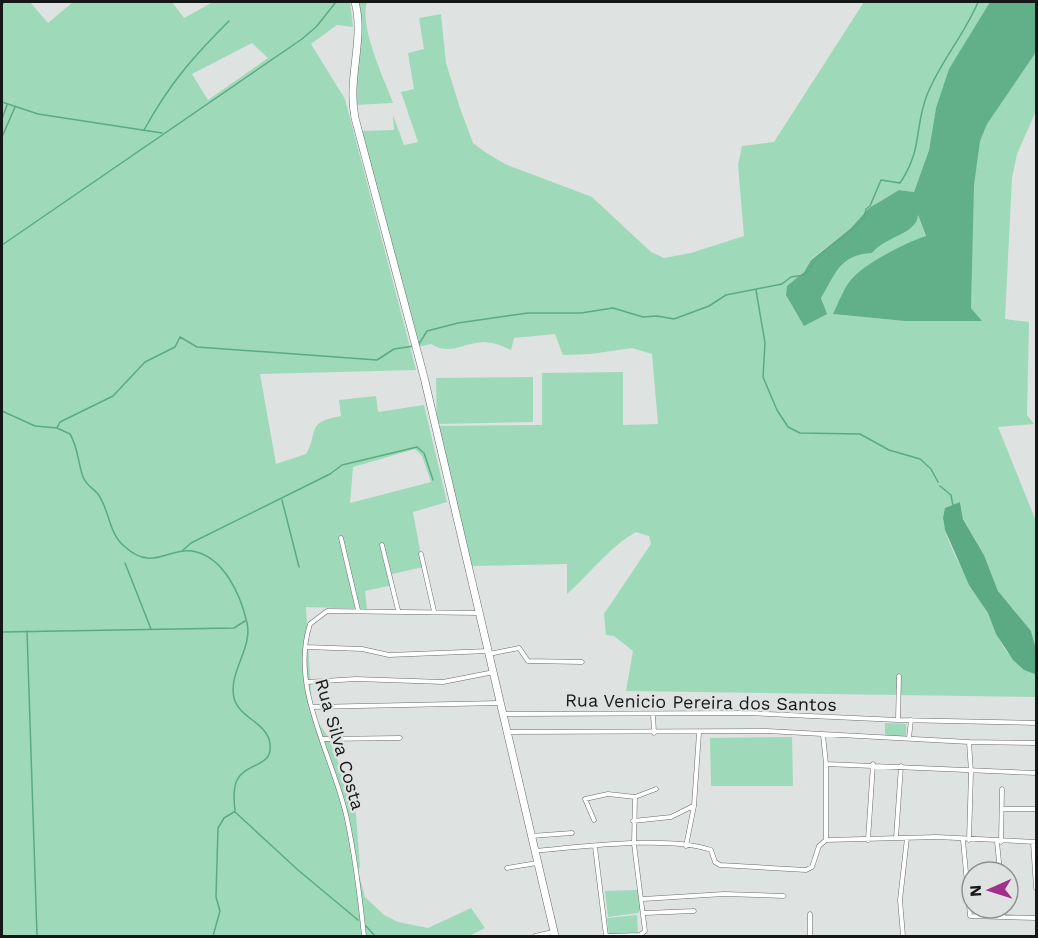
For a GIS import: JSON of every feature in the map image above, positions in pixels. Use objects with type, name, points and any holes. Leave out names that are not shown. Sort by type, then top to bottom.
[{"type":"main road","points":[[355,2],[358,23],[351,81],[355,118],[424,377],[504,714],[530,836],[555,934]]},
{"type":"street","points":[[340,538],[358,610]]},
{"type":"street","points":[[382,545],[398,610]]},
{"type":"street","points":[[421,554],[434,611]]},
{"type":"street","name":"Rua Silva Costa","points":[[364,936],[347,818],[312,707],[307,682],[306,647],[310,624],[321,614],[358,610],[479,612]]},
{"type":"street","points":[[306,647],[362,649],[389,655],[489,653],[519,648],[528,661],[582,662]]},
{"type":"street","points":[[307,682],[356,679],[443,682],[494,672]]},
{"type":"street","points":[[898,720],[899,676]]},
{"type":"street","points":[[312,707],[501,703]]},
{"type":"street","name":"Rua Venicio Pereira dos Santos","points":[[504,714],[748,713],[1036,723]]},
{"type":"street","points":[[653,714],[654,733]]},
{"type":"street","points":[[909,738],[911,720]]},
{"type":"street","points":[[508,732],[757,731],[969,742],[1036,743]]},
{"type":"street","points":[[686,846],[694,806],[699,733]]},
{"type":"street","points":[[823,735],[826,764],[826,840]]},
{"type":"street","points":[[323,739],[400,738]]},
{"type":"street","points":[[969,742],[971,772],[969,840]]},
{"type":"street","points":[[826,764],[873,764],[971,772],[1036,773]]},
{"type":"street","points":[[868,840],[873,764]]},
{"type":"street","points":[[896,838],[901,766]]},
{"type":"street","points":[[594,820],[585,799],[608,794],[635,797],[656,789]]},
{"type":"street","points":[[1000,860],[1002,789]]},
{"type":"street","points":[[595,847],[607,936],[640,935],[645,931],[645,913],[634,843],[635,797]]},
{"type":"street","points":[[633,821],[671,818],[694,806]]},
{"type":"street","points":[[1002,809],[1036,809]]},
{"type":"street","points":[[530,836],[572,833]]},
{"type":"street","points":[[903,936],[900,900],[907,838]]},
{"type":"street","points":[[534,851],[634,843],[686,846],[711,850],[715,862],[720,866],[806,870],[812,867],[819,846],[826,840],[907,838],[1035,842],[1036,888]]},
{"type":"street","points":[[963,840],[965,860]]},
{"type":"street","points":[[507,868],[537,863]]},
{"type":"street","points":[[643,899],[724,894],[783,896]]},
{"type":"street","points":[[645,913],[694,911]]},
{"type":"street","points":[[810,914],[810,936]]},
{"type":"street","points":[[1020,918],[1036,918]]},
{"type":"street","points":[[535,936],[555,934]]},
{"type":"shaded area","points":[[3,2],[30,2],[48,23],[73,2],[172,2],[184,18],[213,2],[350,2],[353,27],[337,25],[311,44],[345,99],[416,370],[260,374],[276,464],[306,454],[318,425],[322,421],[341,416],[339,400],[376,396],[378,412],[424,405],[447,502],[413,512],[423,567],[392,574],[393,585],[365,591],[367,609],[306,607],[312,713],[328,737],[355,802],[360,867],[358,871],[365,897],[384,915],[398,922],[428,928],[471,908],[485,928],[469,936],[2,936]],"holes":[[[252,43],[268,58],[208,100],[192,74]],[[415,449],[422,456],[431,482],[350,503],[353,467]]]},
{"type":"shaded area","points":[[358,2],[367,2],[365,12],[369,38],[393,103],[354,105],[361,25]]},
{"type":"shaded area","points":[[864,2],[990,2],[936,108],[929,150],[914,192],[899,190],[869,208],[850,229],[811,259],[804,272],[797,276],[824,305],[821,298],[845,262],[872,253],[880,243],[900,234],[917,213],[926,237],[909,243],[862,270],[833,314],[904,321],[981,321],[971,308],[973,180],[979,141],[996,108],[1036,52],[1036,111],[1017,154],[1012,178],[1005,319],[1029,322],[1027,415],[1034,424],[998,427],[1036,521],[1036,649],[1031,631],[998,591],[984,555],[963,518],[960,502],[943,518],[949,542],[988,613],[1004,648],[1017,663],[1036,673],[1036,697],[626,691],[633,651],[614,636],[606,635],[604,614],[651,544],[649,536],[636,532],[626,538],[567,594],[567,564],[470,566],[437,426],[542,425],[542,373],[623,372],[623,425],[658,424],[652,354],[632,348],[591,354],[563,355],[555,334],[514,338],[511,350],[497,344],[483,342],[451,349],[431,344],[418,347],[360,131],[394,130],[393,115],[404,145],[418,142],[401,92],[414,89],[408,53],[424,49],[419,18],[441,14],[446,63],[473,143],[505,164],[592,197],[651,252],[664,258],[691,253],[744,236],[738,165],[742,146],[774,142]]},
{"type":"shaded area","points":[[990,2],[1036,2],[1036,52],[987,124],[980,141],[974,185],[971,308],[982,321],[904,321],[833,314],[845,289],[856,274],[885,255],[926,236],[918,215],[912,227],[907,231],[878,247],[872,253],[845,262],[821,298],[827,314],[804,326],[786,295],[787,286],[804,272],[811,260],[850,229],[869,208],[899,190],[914,192],[929,150],[936,108],[949,69]]},
{"type":"shaded area","points":[[533,377],[533,422],[437,424],[436,378]]},
{"type":"shaded area","points":[[960,502],[963,519],[984,555],[998,591],[1031,631],[1036,649],[1035,674],[1024,670],[1013,660],[996,634],[988,613],[969,585],[945,530],[943,518],[945,508]]},
{"type":"shaded area","points":[[885,723],[906,724],[906,737],[885,736]]},
{"type":"shaded area","points":[[792,737],[793,786],[711,786],[710,738]]},
{"type":"shaded area","points":[[639,890],[641,909],[638,913],[608,917],[605,891]]},
{"type":"shaded area","points":[[637,915],[638,934],[609,936],[607,918]]},
{"type":"waterway","points":[[2,245],[302,39],[316,27],[336,2]]},
{"type":"waterway","points":[[419,344],[427,331],[458,323],[528,313],[581,313],[613,308],[643,317],[657,316],[674,319],[709,306],[726,295],[782,284],[791,277],[804,275],[820,255],[864,219],[866,209],[870,206],[881,180],[900,183],[912,160],[923,107],[932,83],[978,2]]},
{"type":"waterway","points":[[144,130],[182,72],[229,21]]},
{"type":"waterway","points":[[2,102],[38,114],[162,133]]},
{"type":"waterway","points":[[2,119],[7,105]]},
{"type":"waterway","points":[[2,137],[15,107]]},
{"type":"waterway","points":[[2,154],[2,165]]},
{"type":"waterway","points":[[756,290],[765,343],[763,377],[777,410],[788,427],[800,433],[860,434],[889,450],[920,459],[931,469],[938,482]]},
{"type":"waterway","points":[[57,428],[60,422],[113,396],[145,362],[175,347],[180,337],[197,347],[377,360],[394,349],[414,346]]},
{"type":"waterway","points":[[2,411],[35,426],[57,428],[70,434],[75,444],[84,480],[98,494],[119,540],[134,554],[151,558],[192,551],[203,554],[213,561],[229,579],[240,601],[248,632],[247,642],[234,679],[234,698],[241,711],[264,731],[270,744],[267,757],[246,770],[237,780],[234,791],[235,811]]},
{"type":"waterway","points":[[182,551],[191,543],[330,474],[342,465],[417,447],[424,453],[433,480]]},
{"type":"waterway","points":[[940,486],[951,495],[953,506]]},
{"type":"waterway","points":[[282,500],[299,567]]},
{"type":"waterway","points":[[125,563],[151,629]]},
{"type":"waterway","points":[[2,632],[234,628],[245,621]]},
{"type":"waterway","points":[[27,631],[37,936]]},
{"type":"waterway","points":[[213,936],[220,911],[216,897],[218,828],[224,818],[234,812]]},
{"type":"waterway","points":[[235,812],[298,870],[358,920]]},
{"type":"waterway","points":[[366,926],[375,936]]}]
